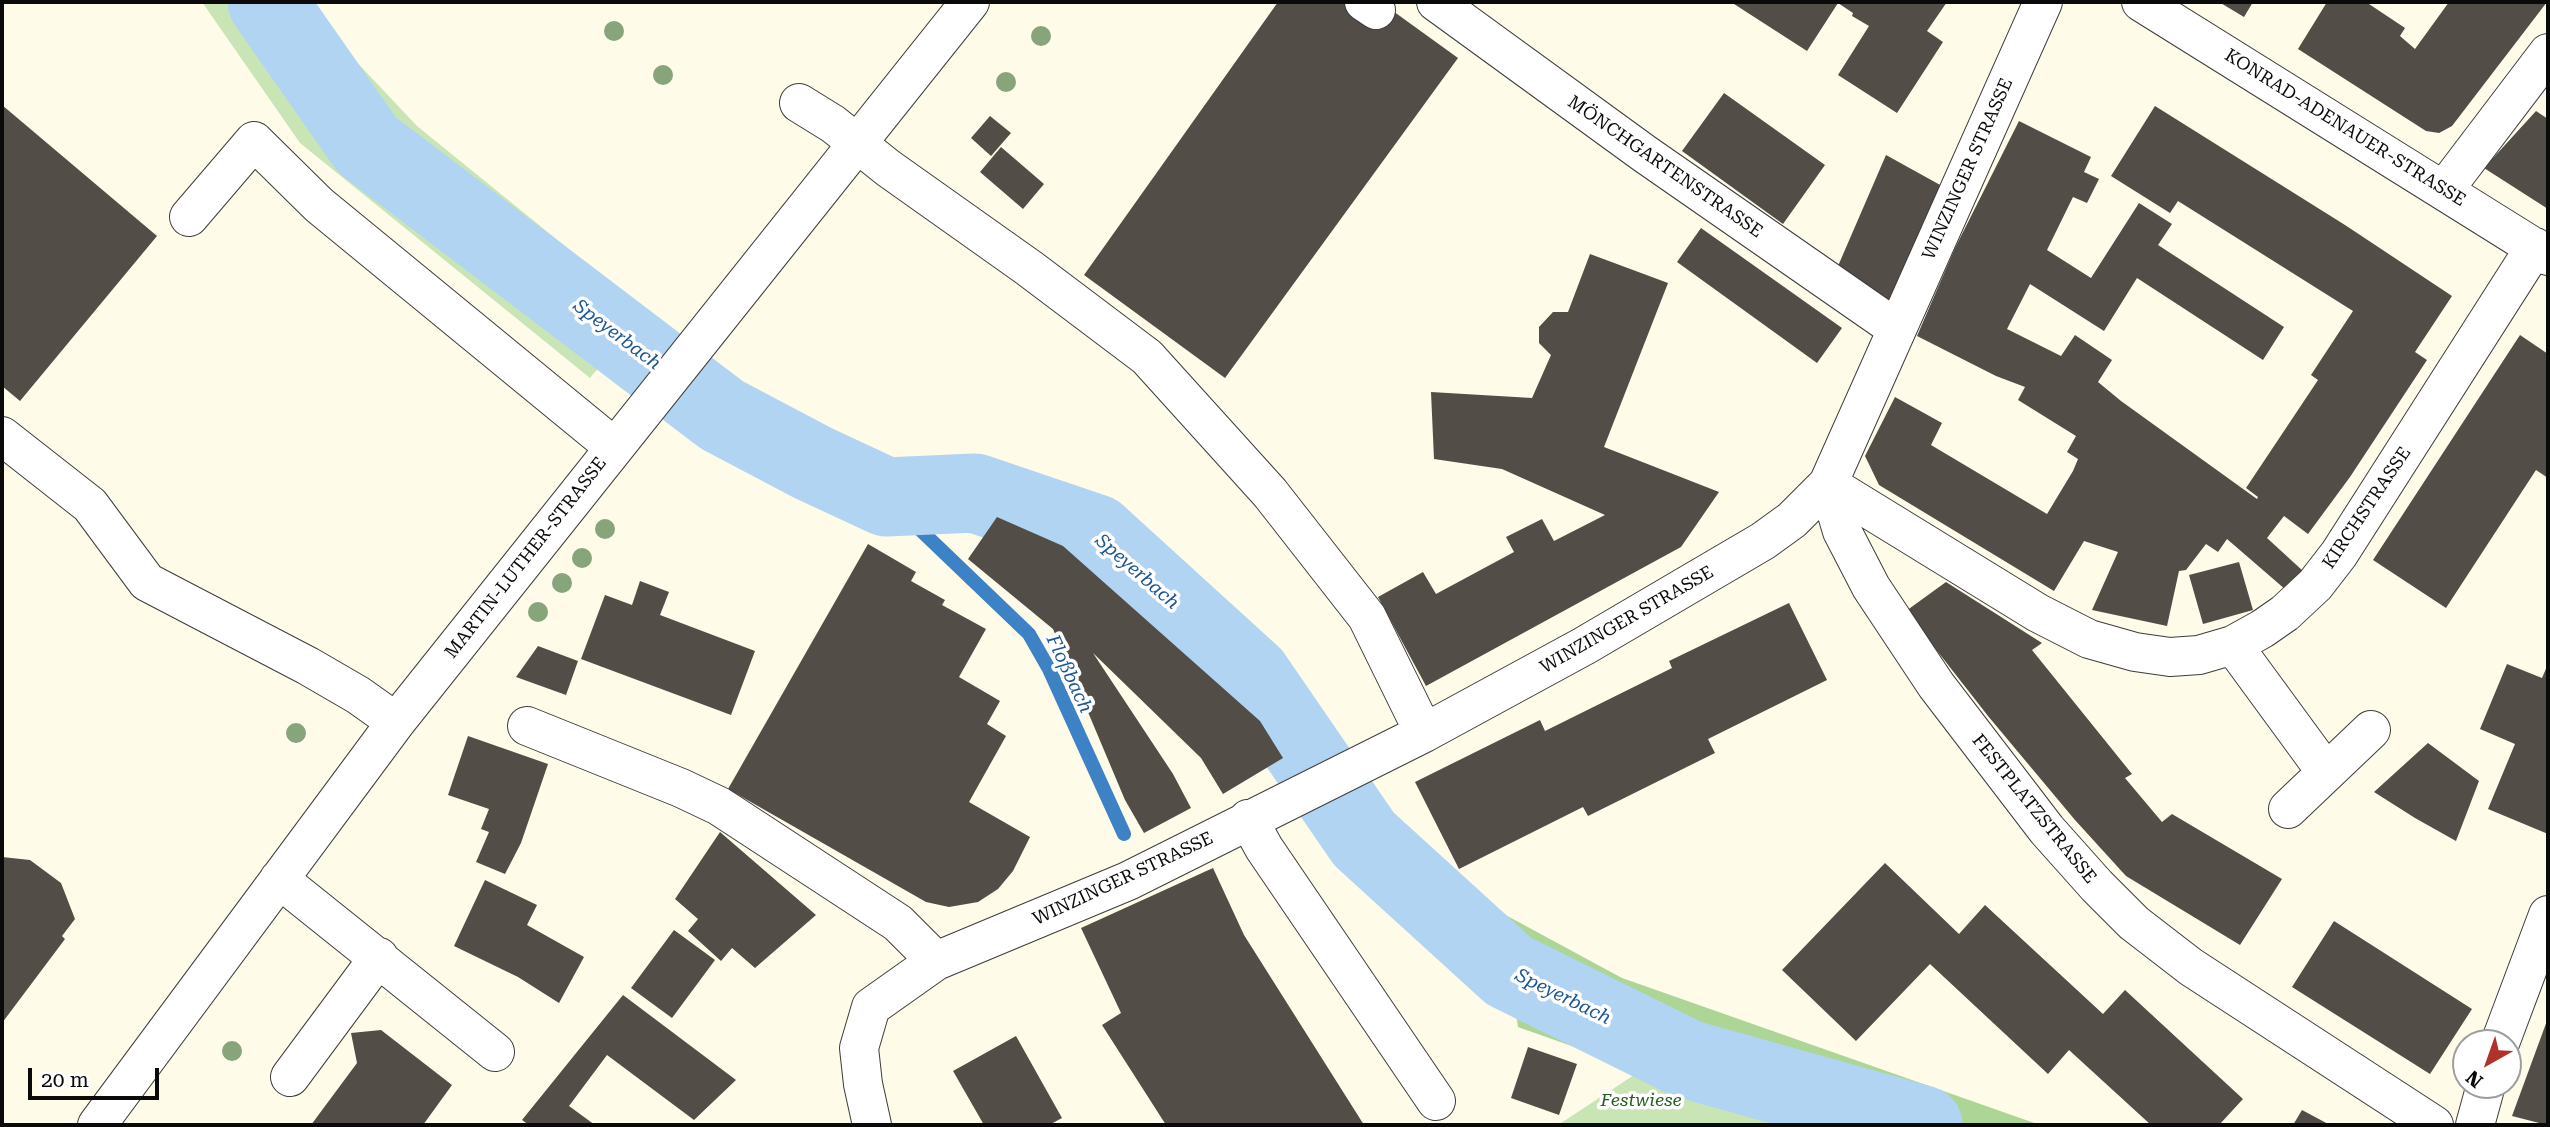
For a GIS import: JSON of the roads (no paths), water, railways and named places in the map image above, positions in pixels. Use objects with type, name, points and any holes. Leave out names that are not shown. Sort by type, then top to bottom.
[{"type":"street","name":"MARTIN-LUTHER-STRASSE","points":[[97,1125],[396,722],[970,2]]},
{"type":"street","name":"MÖNCHGARTENSTRASSE","points":[[1436,2],[1626,141],[1896,329]]},
{"type":"street","name":"WINZINGER STRASSE","points":[[872,1125],[859,1048],[871,1007],[936,961],[1128,881],[1424,733],[1584,646],[1763,541],[1792,520],[1828,484],[2043,2]]},
{"type":"street","name":"KONRAD-ADENAUER-STRASSE","points":[[2141,2],[2542,251]]},
{"type":"street","points":[[2444,190],[2548,53]]},
{"type":"street","points":[[799,103],[833,124],[1147,357],[1270,493],[1367,617],[1424,733]]},
{"type":"street","points":[[189,217],[254,141],[319,205],[614,447]]},
{"type":"street","name":"KIRCHSTRASSE","points":[[1828,484],[2038,613],[2089,639],[2135,652],[2170,657],[2199,655],[2233,645],[2285,613],[2315,585],[2339,554],[2542,251]]},
{"type":"street","points":[[2,436],[90,505],[146,582],[309,666],[358,695],[396,722]]},
{"type":"street","name":"FESTPLATZSTRASSE","points":[[1828,484],[1842,531],[1865,576],[1929,674],[2047,830],[2097,886],[2134,923],[2191,967],[2434,1125]]},
{"type":"street","points":[[2233,645],[2326,772]]},
{"type":"street","points":[[527,726],[719,806],[898,923],[936,961]]},
{"type":"street","points":[[2288,809],[2371,730]]},
{"type":"street","points":[[1248,819],[1264,848],[1436,1101]]},
{"type":"street","points":[[279,879],[495,1052]]},
{"type":"street","points":[[2505,1029],[2548,915]]},
{"type":"street","points":[[290,1077],[379,957]]},
{"type":"street","points":[[2475,1125],[2482,1099]]},
{"type":"waterway","name":"Speyerbach","points":[[267,2],[367,145],[722,415],[813,463],[886,497],[975,493],[1096,534],[1252,676],[1364,839],[1509,971],[1687,1059],[1923,1125]]},
{"type":"waterway","name":"Floßbach","points":[[886,497],[1029,634],[1049,669],[1124,834]]},
{"type":"park label","name":"Festwiese","points":[[1641,1101]]}]
